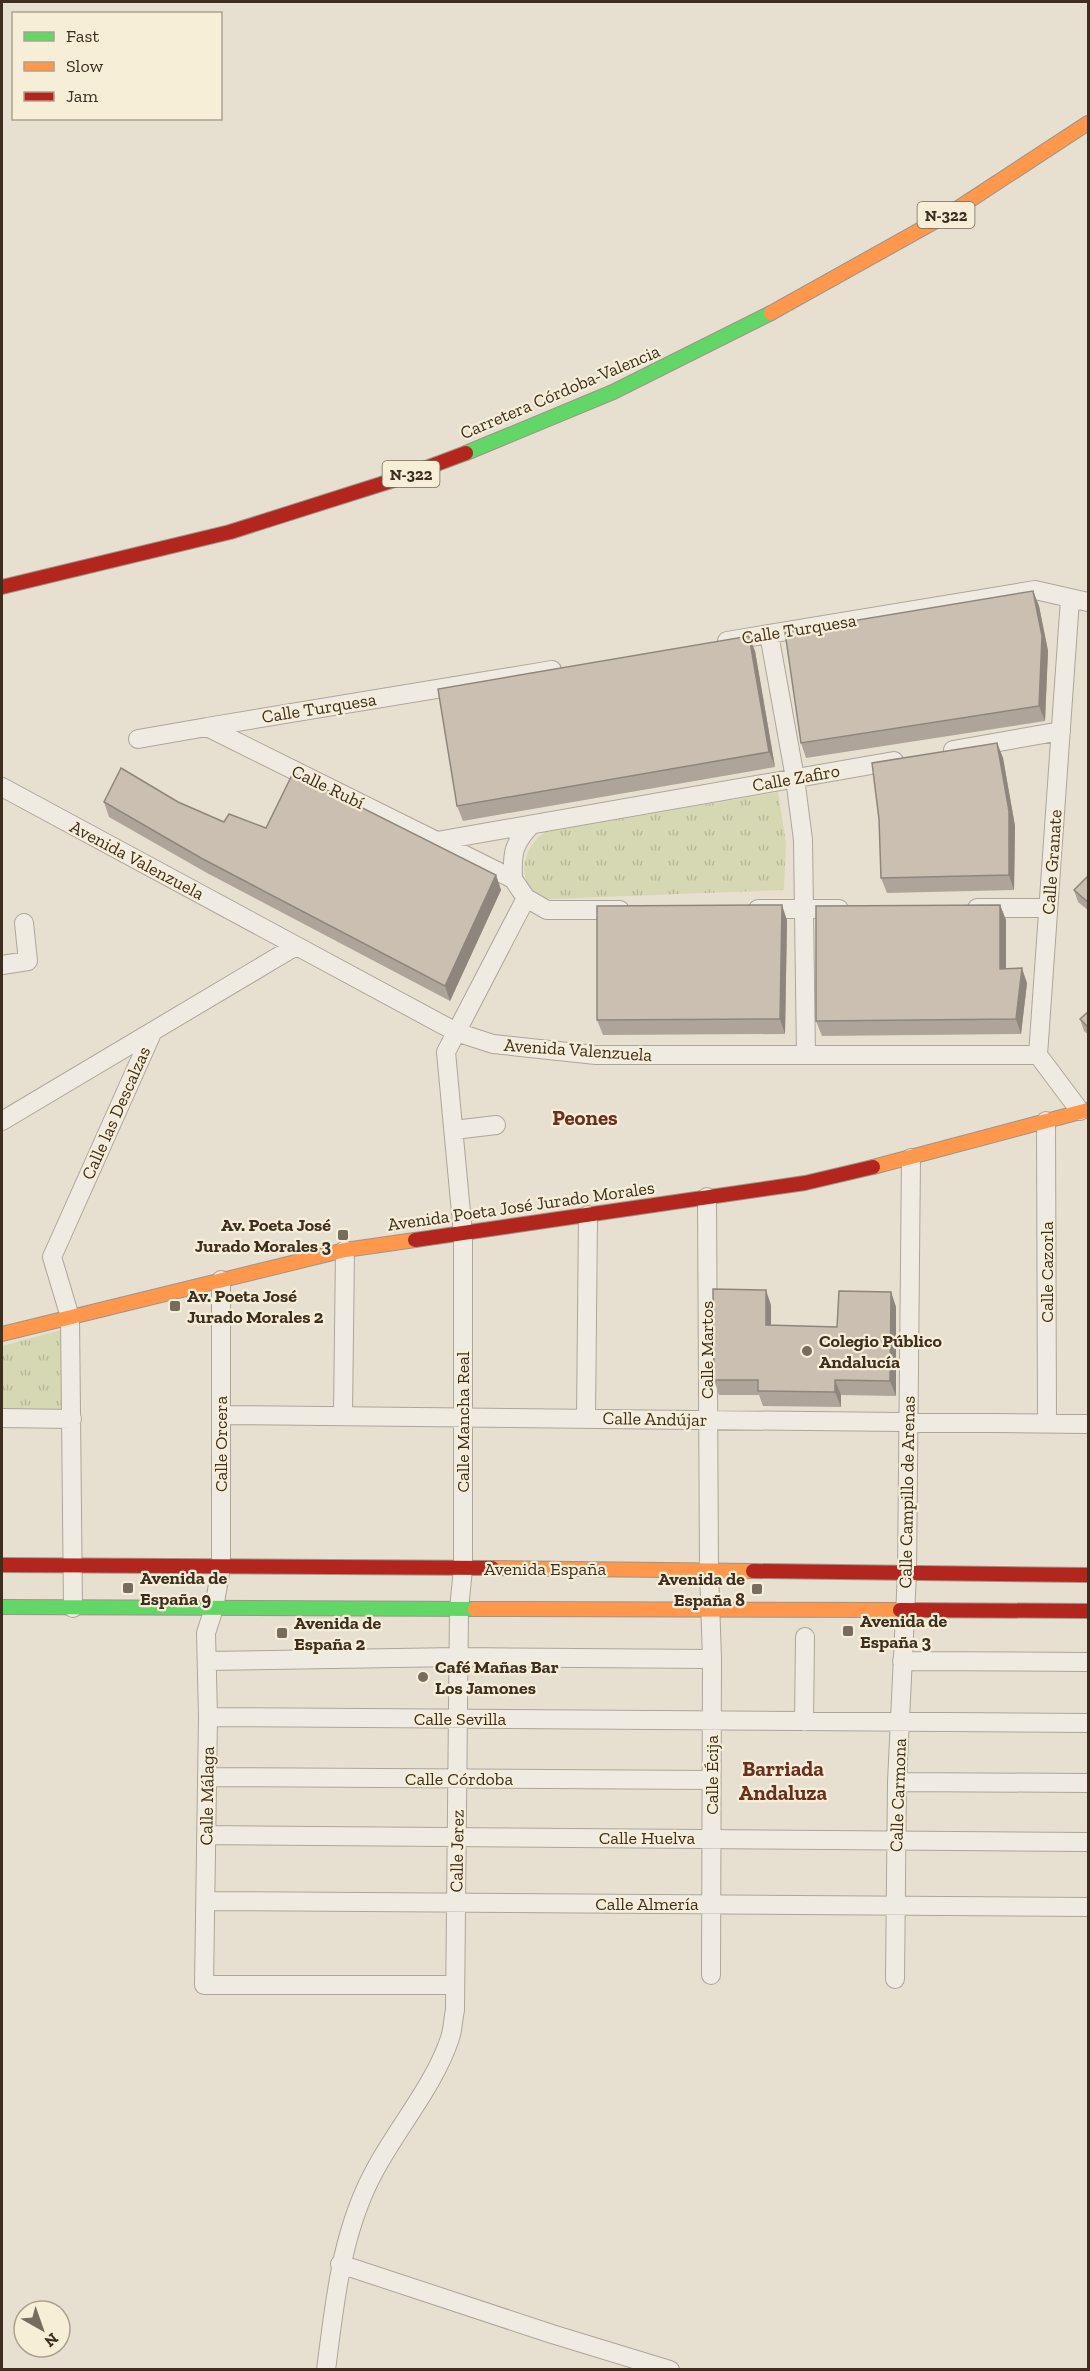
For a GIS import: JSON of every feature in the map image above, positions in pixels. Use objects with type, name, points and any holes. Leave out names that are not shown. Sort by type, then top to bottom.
[{"type":"main road","name":"Carretera Córdoba-Valencia","points":[[2,587],[230,532],[383,483],[501,440],[613,392],[798,300],[952,212],[1089,123]]},
{"type":"main road","name":"Avenida Poeta José Jurado Morales","points":[[2,1334],[345,1250],[804,1183],[911,1158],[1084,1111]]},
{"type":"main road","name":"Avenida España","points":[[2,1565],[1089,1575]]},
{"type":"main road","points":[[2,1607],[1089,1611]]},
{"type":"street","name":"Calle Turquesa","points":[[711,644],[1035,590],[1089,602]]},
{"type":"street","name":"Calle Granate","points":[[1038,1055],[1070,599]]},
{"type":"street","points":[[770,634],[795,778],[803,840],[806,1055]]},
{"type":"street","name":"Calle Turquesa","points":[[207,727],[570,667]]},
{"type":"street","points":[[138,739],[207,727]]},
{"type":"street","name":"Calle Rubí","points":[[207,727],[513,879]]},
{"type":"street","points":[[934,754],[1061,731]]},
{"type":"street","name":"Calle Zafiro","points":[[437,841],[911,758]]},
{"type":"street","name":"Avenida Valenzuela","points":[[2,787],[456,1032],[493,1044],[596,1055],[1038,1055]]},
{"type":"street","points":[[531,825],[519,838],[512,854],[513,879],[526,898],[547,910],[641,910]]},
{"type":"street","name":"Calle Mancha Real","points":[[459,1609],[464,1569],[463,1234],[446,1052],[526,898]]},
{"type":"street","points":[[956,909],[1048,908]]},
{"type":"street","points":[[746,909],[851,909]]},
{"type":"street","points":[[2,965],[28,961],[24,923]]},
{"type":"street","name":"Calle las Descalzas","points":[[73,1608],[70,1317],[52,1257],[153,1031],[296,946]]},
{"type":"street","points":[[2,1121],[153,1031]]},
{"type":"street","points":[[1038,1055],[1084,1111]]},
{"type":"street","name":"Calle Cazorla","points":[[1046,1121],[1047,1423]]},
{"type":"street","points":[[454,1130],[496,1125]]},
{"type":"street","name":"Calle Campillo de Arenas","points":[[904,1611],[907,1573],[911,1158]]},
{"type":"street","name":"Calle Martos","points":[[707,1197],[710,1611]]},
{"type":"street","points":[[586,1419],[588,1215]]},
{"type":"street","points":[[343,1415],[345,1250]]},
{"type":"street","name":"Calle Orcera","points":[[214,1608],[221,1567],[221,1280]]},
{"type":"street","name":"Calle Andújar","points":[[221,1415],[1089,1424]]},
{"type":"street","points":[[2,1418],[72,1419]]},
{"type":"street","name":"Calle Málaga","points":[[214,1608],[206,1633],[208,1717],[204,1985],[456,1985]]},
{"type":"street","name":"Calle Jerez","points":[[326,2370],[340,2264],[355,2213],[374,2170],[441,2060],[451,2036],[456,1985],[459,1609]]},
{"type":"street","name":"Calle Écija","points":[[710,1611],[712,1659],[711,1975]]},
{"type":"street","name":"Calle Carmona","points":[[895,1979],[897,1782],[904,1611]]},
{"type":"street","points":[[804,1722],[805,1637]]},
{"type":"street","points":[[207,1661],[459,1657],[712,1659]]},
{"type":"street","points":[[902,1661],[1089,1662]]},
{"type":"street","name":"Calle Sevilla","points":[[208,1717],[1089,1723]]},
{"type":"street","name":"Calle Córdoba","points":[[207,1777],[711,1780]]},
{"type":"street","points":[[897,1782],[1089,1783]]},
{"type":"street","name":"Calle Huelva","points":[[206,1836],[1089,1842]]},
{"type":"street","name":"Calle Almería","points":[[205,1901],[1089,1907]]},
{"type":"street","points":[[340,2264],[552,2334],[670,2370]]},
{"type":"green space","points":[[778,792],[786,843],[784,890],[550,899],[538,895],[530,888],[526,879],[524,869],[530,849],[536,839],[545,832]]},
{"type":"green space","points":[[65,1329],[65,1414],[2,1413],[2,1346]]},
{"type":"building","points":[[1033,591],[1042,636],[1039,706],[801,743],[785,632]]},
{"type":"building","points":[[749,636],[769,752],[457,806],[438,689]]},
{"type":"building","points":[[997,743],[1009,811],[1009,875],[881,878],[879,819],[872,763]]},
{"type":"building","points":[[121,768],[178,802],[224,822],[229,814],[266,828],[293,773],[496,875],[445,986],[201,858],[104,802]]},
{"type":"building","points":[[1087,877],[1089,879],[1089,903],[1074,890]]},
{"type":"building","points":[[782,905],[780,1019],[597,1020],[597,906]]},
{"type":"building","points":[[1000,905],[1000,969],[1022,968],[1016,1019],[816,1021],[816,906]]},
{"type":"building","points":[[1089,1011],[1089,1028],[1080,1019]]},
{"type":"building","points":[[713,1289],[766,1290],[766,1325],[837,1327],[839,1291],[891,1292],[890,1381],[835,1380],[835,1392],[758,1391],[758,1380],[714,1380]]},
{"type":"traffic: fast","points":[[466,453],[613,392],[771,313]]},
{"type":"traffic: fast","points":[[2,1607],[475,1609]]},
{"type":"traffic: slow","points":[[771,313],[952,212],[1088,123]]},
{"type":"traffic: slow","points":[[873,1167],[1088,1110]]},
{"type":"traffic: slow","points":[[2,1334],[345,1250],[415,1240]]},
{"type":"traffic: slow","points":[[492,1568],[753,1571]]},
{"type":"traffic: slow","points":[[475,1609],[900,1610]]},
{"type":"traffic: jam","points":[[2,587],[230,532],[394,480],[466,453]]},
{"type":"traffic: jam","points":[[415,1240],[805,1183],[873,1167]]},
{"type":"traffic: jam","points":[[2,1565],[492,1568]]},
{"type":"traffic: jam","points":[[753,1571],[1088,1575]]},
{"type":"traffic: jam","points":[[900,1610],[1088,1611]]},
{"type":"place","name":"Av. Poeta José Jurado Morales 3","points":[[343,1235]]},
{"type":"place","name":"Av. Poeta José Jurado Morales 2","points":[[175,1306]]},
{"type":"place","name":"Colegio Público Andalucía","points":[[807,1351]]},
{"type":"place","name":"Avenida de España 9","points":[[128,1588]]},
{"type":"place","name":"Avenida de España 8","points":[[757,1589]]},
{"type":"place","name":"Avenida de España 3","points":[[848,1631]]},
{"type":"place","name":"Avenida de España 2","points":[[282,1633]]},
{"type":"place","name":"Café Mañas Bar Los Jamones","points":[[423,1677]]},
{"type":"district","name":"Peones","points":[[585,1118]]},
{"type":"district","name":"Barriada Andaluza","points":[[783,1781]]}]
